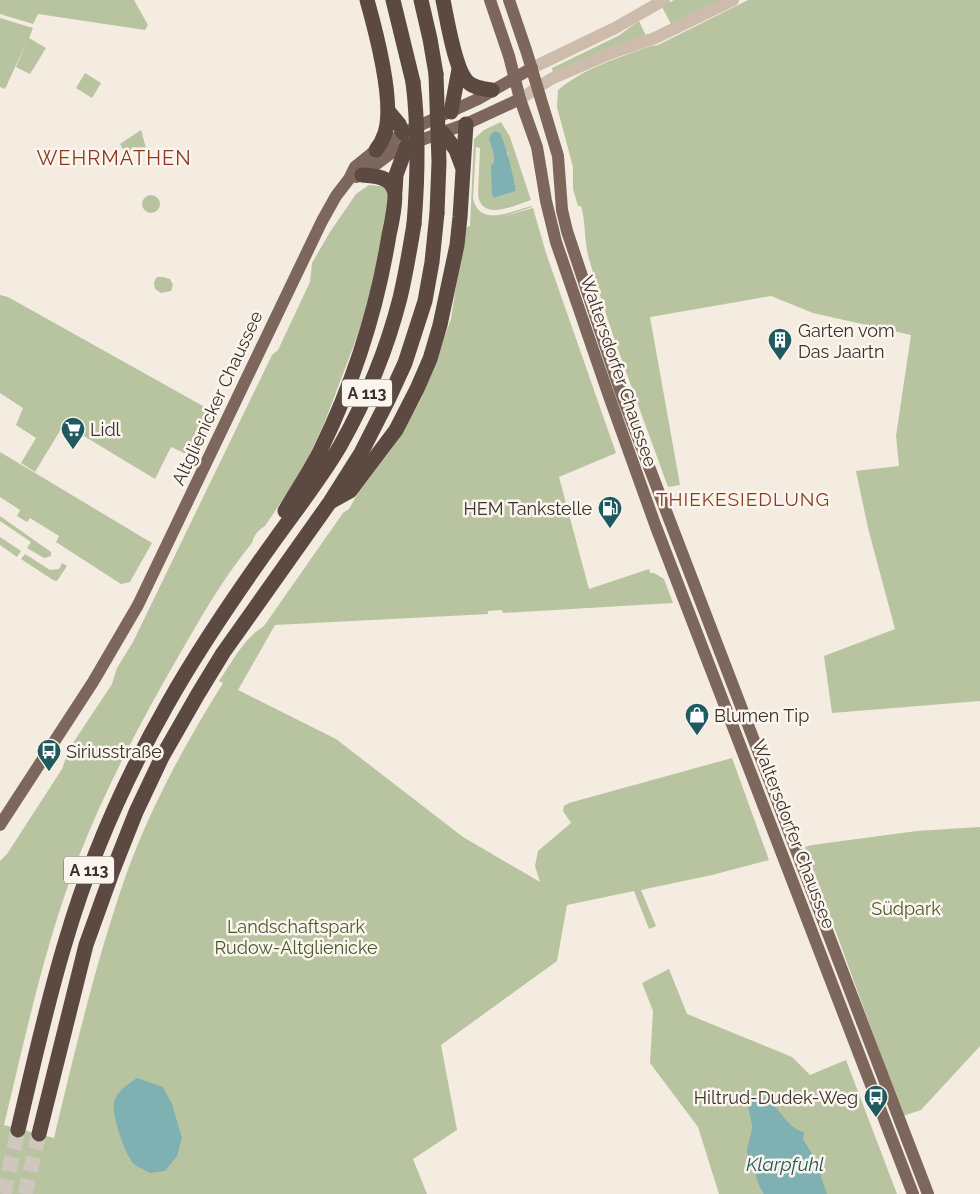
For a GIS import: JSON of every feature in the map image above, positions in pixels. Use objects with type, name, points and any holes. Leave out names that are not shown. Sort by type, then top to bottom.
[{"type":"highway","points":[[367,0],[380,50],[389,112],[386,132],[376,150]]},
{"type":"highway","name":"A 113","points":[[18,1130],[66,937],[96,853],[117,802],[145,746],[204,641],[330,461],[368,390],[399,299],[414,224],[418,165],[417,114],[413,82],[393,0]]},
{"type":"highway","name":"A 113","points":[[39,1134],[86,945],[136,812],[181,723],[218,661],[330,502],[361,453],[405,363],[425,301],[432,262],[437,213],[439,162],[436,74],[421,0]]},
{"type":"highway","points":[[443,0],[459,69],[468,83],[477,88],[492,90]]},
{"type":"highway","points":[[452,112],[459,69]]},
{"type":"highway","points":[[273,542],[277,525],[321,449],[349,382],[372,318],[392,221],[396,175],[409,139],[389,112]]},
{"type":"highway","points":[[330,502],[350,491],[396,430],[430,358],[440,325],[457,245],[466,124]]},
{"type":"highway","points":[[443,133],[460,158],[463,170]]},
{"type":"highway","points":[[356,177],[379,176],[388,180],[395,191]]},
{"type":"main road","name":"Waltersdorfer Chaussee","points":[[490,0],[509,56],[520,99],[537,147],[546,201],[556,242],[608,396],[913,1194]]},
{"type":"main road","name":"Waltersdorfer Chaussee","points":[[509,0],[532,68],[558,156],[562,210],[579,267],[641,446],[928,1194]]},
{"type":"main road","name":"Altglienicker Chaussee","points":[[0,825],[93,682],[142,597],[322,220],[336,196],[356,177],[409,139],[422,124],[478,99],[532,68]]},
{"type":"main road","name":"Altglienicker Chaussee","points":[[356,177],[355,167],[376,150],[409,139],[443,133],[520,99]]},
{"type":"main road","points":[[422,124],[443,133],[452,112]]},
{"type":"street","points":[[532,68],[615,28],[664,0]]},
{"type":"street","points":[[520,99],[537,87],[611,53],[655,38],[733,0]]},
{"type":"green space","points":[[0,0],[134,0],[148,25],[145,30],[38,14],[33,24],[0,14]]},
{"type":"green space","points":[[674,0],[721,0],[671,24],[662,7]]},
{"type":"green space","points":[[748,0],[980,0],[980,701],[832,713],[824,656],[895,629],[868,528],[856,471],[899,466],[896,436],[911,335],[813,313],[771,296],[650,317],[680,485],[668,487],[607,316],[587,253],[581,206],[578,206],[573,189],[573,167],[557,107],[558,90],[591,69],[627,54],[658,45]]},
{"type":"green space","points":[[0,18],[33,28],[29,38],[46,48],[30,74],[16,67],[27,41],[5,89],[0,87]]},
{"type":"green space","points":[[639,21],[646,36],[553,73],[552,68],[618,36]]},
{"type":"green space","points":[[85,73],[101,83],[92,98],[76,88]]},
{"type":"green space","name":"Landschaftspark Rudow-Altglienicke","points":[[501,122],[510,137],[531,200],[500,210],[486,208],[481,203],[478,195],[480,148],[476,147],[473,198],[476,207],[482,213],[497,215],[532,206],[502,217],[533,208],[546,253],[616,453],[559,477],[589,589],[649,569],[650,573],[654,573],[664,579],[673,603],[503,613],[502,610],[488,611],[488,614],[275,625],[238,690],[336,739],[463,837],[540,882],[535,866],[538,851],[571,823],[563,811],[564,806],[569,803],[732,758],[769,860],[712,875],[641,890],[656,926],[649,929],[634,891],[567,905],[557,961],[441,1045],[457,1130],[413,1159],[427,1194],[0,1194],[0,861],[7,854],[62,769],[69,749],[112,684],[117,668],[133,642],[272,355],[278,350],[310,282],[312,263],[356,194],[369,185],[379,186],[381,183],[386,187],[390,208],[363,321],[324,424],[294,483],[219,589],[159,691],[103,800],[67,889],[46,955],[4,1125],[54,1138],[78,1039],[115,907],[126,875],[157,801],[195,729],[223,683],[219,681],[234,658],[250,637],[264,626],[343,513],[349,509],[358,493],[392,448],[422,397],[451,319],[465,228],[470,226],[474,139],[484,130]],"holes":[[[489,139],[508,153],[516,191],[496,198],[494,156]]]},
{"type":"green space","points":[[141,130],[146,148],[126,154],[120,144]]},
{"type":"green space","points":[[151,195],[157,198],[160,204],[157,210],[151,213],[145,210],[142,204],[145,198]]},
{"type":"green space","points":[[157,277],[170,279],[173,285],[171,291],[161,293],[155,289],[154,282]]},
{"type":"green space","points":[[0,295],[8,297],[219,415],[195,458],[171,447],[155,479],[64,424],[35,472],[21,463],[36,438],[16,425],[23,408],[0,393]]},
{"type":"green space","points":[[0,452],[152,543],[130,582],[121,584],[56,542],[59,536],[30,518],[27,522],[17,516],[20,510],[0,497]]},
{"type":"green space","points":[[0,516],[51,552],[51,556],[44,558],[27,548],[31,542],[0,521]]},
{"type":"green space","points":[[0,537],[21,551],[17,557],[0,545]]},
{"type":"green space","points":[[25,554],[50,570],[59,569],[62,563],[67,566],[57,581],[53,580],[21,559]]},
{"type":"green space","name":"Südpark","points":[[980,827],[980,1046],[921,1110],[903,1116],[805,847],[917,831]]},
{"type":"green space","points":[[669,969],[687,1014],[792,1057],[810,1075],[846,1060],[897,1194],[719,1194],[698,1127],[650,1063],[653,1011],[642,983]]},
{"type":"water","points":[[495,131],[500,133],[503,140],[516,191],[495,198],[492,195],[491,165],[493,164],[494,156],[489,139]]},
{"type":"water","points":[[137,1078],[163,1087],[172,1104],[182,1138],[177,1156],[165,1171],[150,1173],[133,1163],[119,1132],[114,1112],[115,1099],[127,1085]]},
{"type":"water","name":"Klarpfuhl","points":[[752,1095],[761,1096],[768,1100],[790,1124],[804,1132],[803,1139],[815,1159],[827,1194],[764,1194],[747,1153],[752,1126],[748,1102]]},
{"type":"tunnel","points":[[4,1194],[18,1130]]},
{"type":"tunnel","points":[[25,1194],[39,1134]]},
{"type":"place","name":"Garten vom Das Jaartn","points":[[780,361]]},
{"type":"place","name":"Lidl","points":[[73,450]]},
{"type":"place","name":"HEM Tankstelle","points":[[610,529]]},
{"type":"place","name":"Blumen Tip","points":[[697,736]]},
{"type":"place","name":"Siriusstraße","points":[[49,772]]},
{"type":"place","name":"Hiltrud-Dudek-Weg","points":[[876,1118]]},
{"type":"district","name":"WEHRMATHEN","points":[[114,158]]},
{"type":"district","name":"THIEKESIEDLUNG","points":[[743,499]]}]
